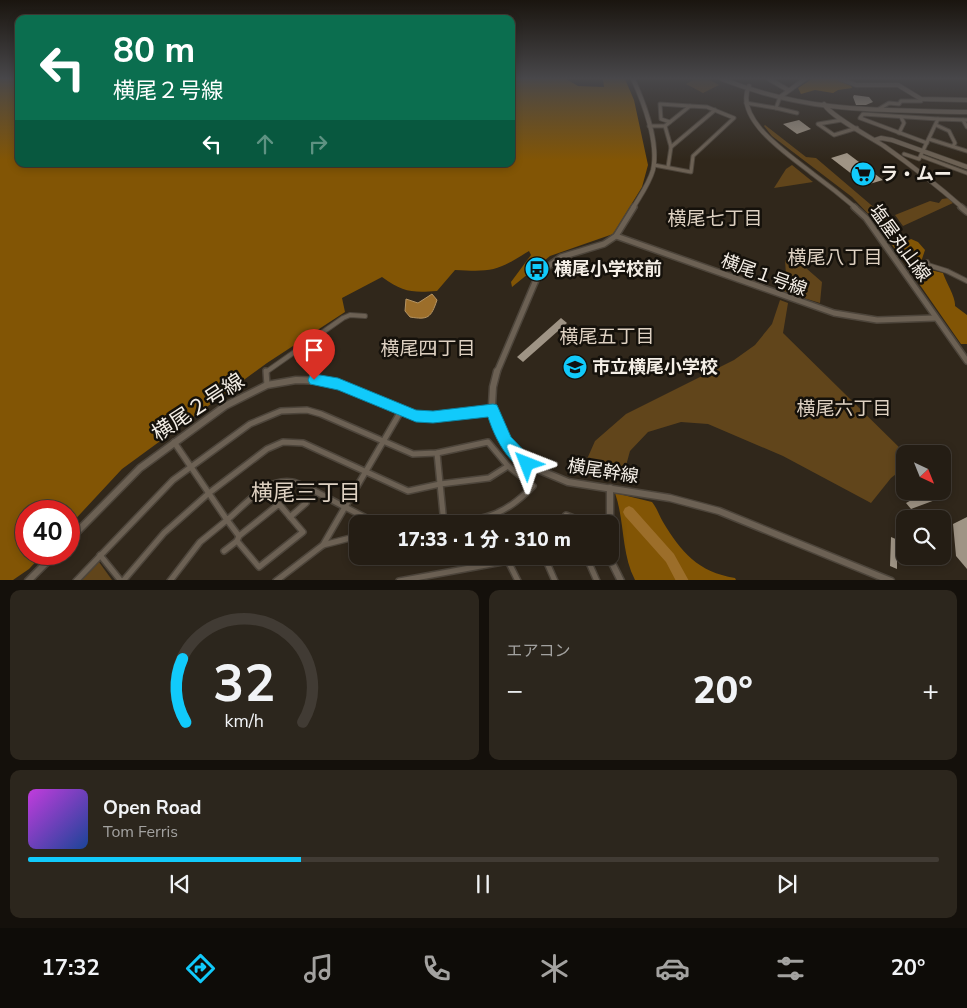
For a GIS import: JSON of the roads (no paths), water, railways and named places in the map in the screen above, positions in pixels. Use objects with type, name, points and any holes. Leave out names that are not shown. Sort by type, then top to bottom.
[{"type":"street","points":[[616,236],[647,186],[654,165],[654,151],[645,106]]},
{"type":"street","points":[[660,106],[661,119],[670,122]]},
{"type":"street","points":[[649,126],[665,126],[690,106]]},
{"type":"street","points":[[654,165],[691,172],[693,156],[734,118],[708,107],[691,106]]},
{"type":"street","name":"塩屋丸山線","points":[[748,106],[756,123],[768,137],[851,204],[871,224],[967,361]]},
{"type":"street","points":[[768,106],[797,113]]},
{"type":"street","points":[[826,106],[828,111],[875,140],[937,185],[967,212]]},
{"type":"street","points":[[840,106],[875,111],[967,110]]},
{"type":"street","points":[[847,106],[879,109],[967,110]]},
{"type":"street","points":[[879,109],[884,106]]},
{"type":"street","points":[[671,147],[715,110]]},
{"type":"street","points":[[927,143],[860,118],[863,114],[965,120],[967,128]]},
{"type":"street","points":[[899,133],[904,122],[901,117]]},
{"type":"street","points":[[904,154],[919,159],[938,119]]},
{"type":"street","points":[[844,120],[818,124],[834,135],[857,128]]},
{"type":"street","points":[[936,125],[949,131],[955,143],[953,146]]},
{"type":"street","points":[[665,126],[671,147],[668,167]]},
{"type":"street","points":[[875,140],[887,139],[967,167]]},
{"type":"street","points":[[929,139],[967,151]]},
{"type":"street","points":[[921,156],[967,173]]},
{"type":"street","name":"横尾１号線","points":[[616,236],[834,313],[877,320],[936,318]]},
{"type":"street","name":"横尾幹線","points":[[616,236],[604,244],[562,257],[547,267],[536,280],[492,388],[493,410],[499,430],[506,442],[521,459],[535,469],[568,482],[670,498],[719,511],[892,580]]},
{"type":"street","points":[[927,262],[928,265],[947,271],[967,281]]},
{"type":"street","points":[[267,385],[266,371],[279,361],[343,318],[350,315],[365,316]]},
{"type":"street","name":"横尾２号線","points":[[80,528],[130,476],[174,442],[232,401],[267,385],[296,380],[327,381],[355,390],[402,411],[425,417],[493,410]]},
{"type":"street","points":[[76,580],[155,497],[191,467],[250,424],[282,412],[307,410],[321,414],[413,454],[437,453],[488,442],[508,466],[533,486],[524,497],[500,514],[495,515]]},
{"type":"street","points":[[323,545],[402,411]]},
{"type":"street","points":[[174,442],[238,539],[259,567],[303,532],[279,504],[238,539],[224,552]]},
{"type":"street","points":[[100,555],[122,580],[164,533],[209,493],[268,449],[283,442],[303,443],[365,473],[408,491],[440,484],[489,478],[508,466]]},
{"type":"street","points":[[437,453],[443,515]]},
{"type":"street","points":[[170,580],[200,542],[268,487],[278,482],[294,482],[361,515]]},
{"type":"street","points":[[610,488],[610,515]]},
{"type":"street","points":[[290,516],[306,503]]},
{"type":"street","points":[[276,580],[323,545],[349,538]]},
{"type":"street","points":[[28,580],[44,565]]},
{"type":"street","points":[[399,580],[490,565]]},
{"type":"street","points":[[510,565],[518,580]]},
{"type":"street","points":[[548,565],[555,580]]},
{"type":"street","points":[[590,565],[597,580]]},
{"type":"street","points":[[613,565],[621,580]]},
{"type":"waterway","points":[[629,512],[670,558],[682,580]]},
{"type":"place","name":"ラ・ムー","points":[[863,174]]},
{"type":"place","name":"横尾小学校前","points":[[537,269]]},
{"type":"place","name":"市立横尾小学校","points":[[575,367]]},
{"type":"district","name":"横尾七丁目","points":[[715,219]]},
{"type":"district","name":"横尾八丁目","points":[[835,258]]},
{"type":"district","name":"横尾五丁目","points":[[607,337]]},
{"type":"district","name":"横尾四丁目","points":[[428,349]]},
{"type":"district","name":"横尾六丁目","points":[[844,409]]},
{"type":"district","name":"横尾三丁目","points":[[306,493]]}]
